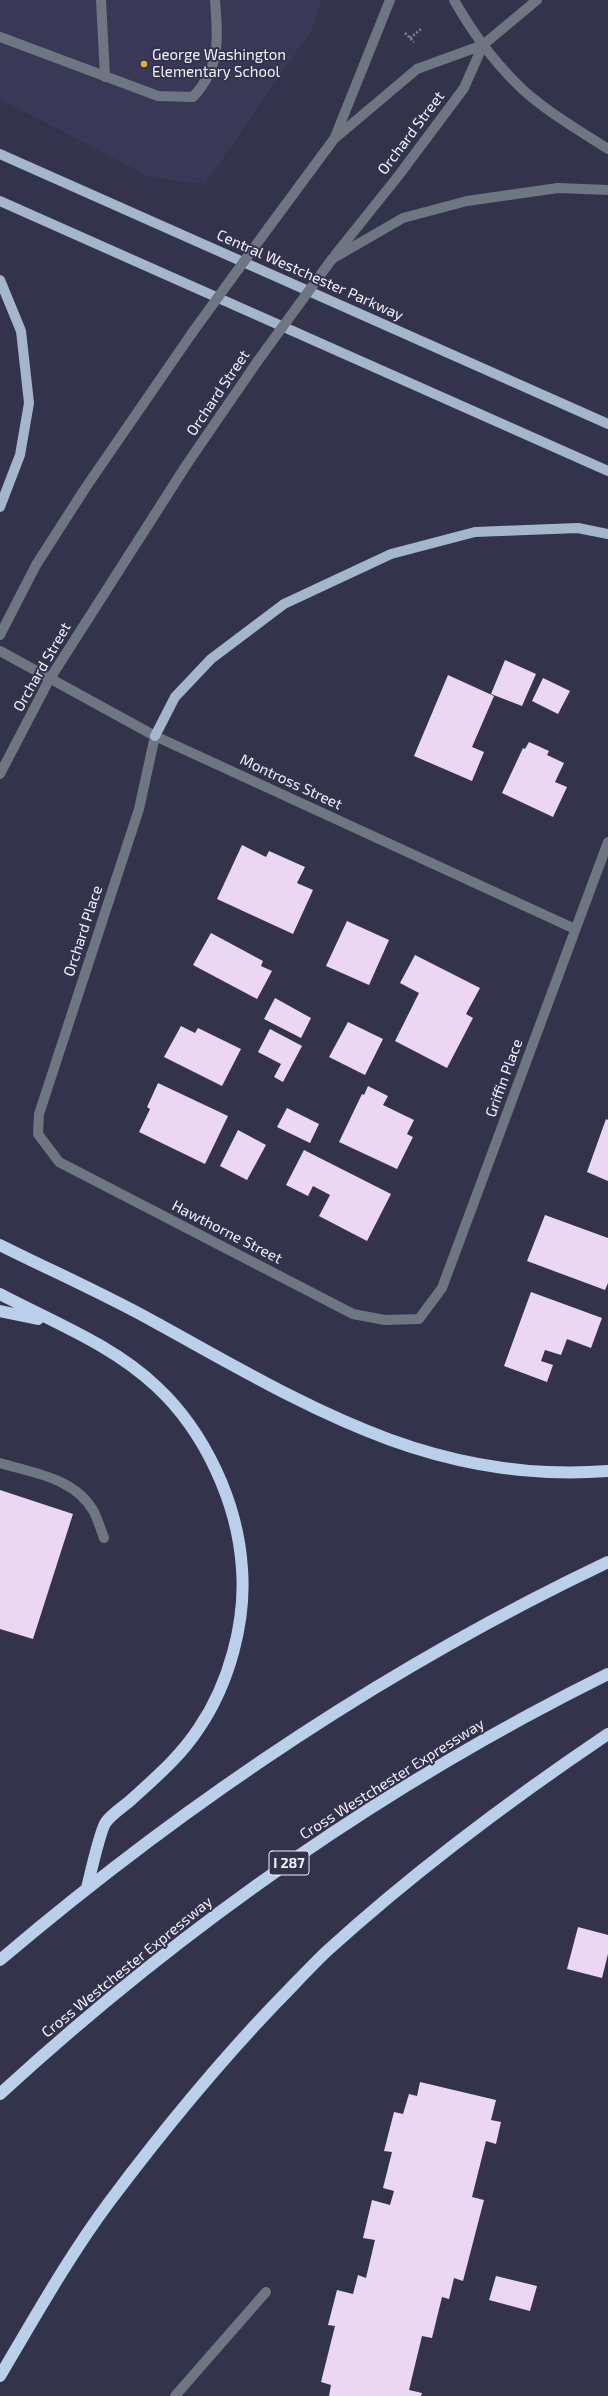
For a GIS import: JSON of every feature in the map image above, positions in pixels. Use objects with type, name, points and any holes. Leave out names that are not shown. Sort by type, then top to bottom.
[{"type":"highway","points":[[0,1245],[145,1317],[315,1408],[407,1447],[449,1459],[529,1472],[580,1473],[608,1471]]},
{"type":"highway","points":[[0,1294],[122,1359],[157,1387],[184,1418],[206,1451],[222,1486],[235,1527],[242,1570],[241,1610],[233,1653],[219,1692],[200,1727],[179,1757],[105,1823],[87,1888]]},
{"type":"highway","points":[[0,1311],[48,1322],[86,1339]]},
{"type":"highway","points":[[0,1960],[87,1888],[205,1800],[378,1686],[504,1614],[608,1562]]},
{"type":"highway","name":"Cross Westchester Expressway","points":[[0,2094],[50,2048],[129,1982],[262,1881],[375,1806],[477,1744],[608,1674]]},
{"type":"highway","points":[[0,2376],[45,2299],[109,2203],[195,2092],[256,2024],[326,1952],[397,1890],[524,1792],[608,1734]]},
{"type":"main road","name":"Central Westchester Parkway","points":[[0,154],[608,424]]},
{"type":"main road","points":[[0,201],[608,471]]},
{"type":"main road","points":[[0,280],[21,331],[29,404],[20,455],[0,507]]},
{"type":"main road","points":[[156,736],[175,697],[211,659],[284,604],[391,554],[475,532],[578,528],[608,534]]},
{"type":"street","points":[[101,0],[105,77]]},
{"type":"street","points":[[0,37],[158,96],[193,97],[206,83],[215,60],[217,25],[215,0]]},
{"type":"street","points":[[334,139],[390,0]]},
{"type":"street","points":[[454,0],[483,45],[517,84],[551,111],[608,149]]},
{"type":"street","points":[[0,635],[36,565],[86,487],[192,333],[268,227],[334,139],[417,69],[483,45],[537,0]]},
{"type":"street","name":"Orchard Street","points":[[0,774],[49,680],[183,471],[257,362],[332,259],[399,175],[464,88],[483,45]]},
{"type":"street","points":[[332,259],[403,218],[467,201],[558,188],[608,190]]},
{"type":"street","name":"Montross Street","points":[[0,651],[49,680],[156,736],[576,929]]},
{"type":"street","name":"Orchard Place","points":[[38,1134],[39,1114],[139,809],[156,736]]},
{"type":"street","name":"Griffin Place","points":[[419,1319],[442,1288],[608,842]]},
{"type":"street","name":"Hawthorne Street","points":[[38,1134],[59,1162],[353,1314],[385,1320],[419,1319]]},
{"type":"street","points":[[0,1463],[71,1487],[83,1497],[94,1511],[104,1538]]},
{"type":"street","points":[[175,2396],[266,2292]]},
{"type":"path","points":[[410,38],[422,29]]},
{"type":"shaded area","name":"George Washington Elementary School","points":[[0,0],[322,0],[312,29],[205,184],[150,177],[0,99]]},
{"type":"building","points":[[505,660],[536,674],[522,706],[491,694]]},
{"type":"building","points":[[448,675],[494,696],[472,747],[484,752],[472,781],[414,756]]},
{"type":"building","points":[[543,678],[570,691],[558,714],[532,701]]},
{"type":"building","points":[[529,742],[549,751],[547,755],[564,763],[555,782],[567,787],[553,817],[502,793],[523,748],[525,749]]},
{"type":"building","points":[[242,845],[266,857],[269,851],[305,867],[297,883],[313,890],[293,934],[217,899]]},
{"type":"building","points":[[347,921],[389,940],[369,985],[326,966]]},
{"type":"building","points":[[211,933],[263,961],[261,966],[272,971],[257,999],[193,965]]},
{"type":"building","points":[[415,955],[480,988],[466,1014],[473,1018],[447,1068],[395,1041],[419,993],[400,983]]},
{"type":"building","points":[[275,998],[311,1018],[301,1038],[264,1019]]},
{"type":"building","points":[[348,1022],[383,1039],[365,1075],[329,1057]]},
{"type":"building","points":[[181,1026],[195,1033],[198,1028],[241,1049],[222,1086],[164,1057]]},
{"type":"building","points":[[270,1029],[302,1046],[283,1082],[274,1077],[281,1064],[258,1052]]},
{"type":"building","points":[[158,1083],[228,1116],[205,1164],[139,1132],[150,1109],[147,1107]]},
{"type":"building","points":[[368,1086],[388,1096],[383,1105],[414,1120],[407,1134],[413,1137],[397,1169],[339,1142],[362,1094],[364,1095]]},
{"type":"building","points":[[287,1108],[319,1124],[310,1143],[277,1127]]},
{"type":"building","points":[[606,1119],[608,1120],[608,1181],[587,1172]]},
{"type":"building","points":[[238,1130],[266,1145],[247,1180],[220,1166]]},
{"type":"building","points":[[304,1150],[391,1194],[367,1241],[319,1216],[330,1195],[313,1186],[308,1196],[286,1185]]},
{"type":"building","points":[[545,1215],[608,1238],[608,1283],[605,1290],[527,1261]]},
{"type":"building","points":[[531,1292],[602,1318],[591,1348],[567,1339],[561,1355],[545,1350],[541,1361],[553,1365],[547,1382],[504,1366]]},
{"type":"building","points":[[0,1490],[73,1514],[33,1639],[0,1629]]},
{"type":"building","points":[[578,1927],[608,1935],[608,1954],[602,1978],[567,1969]]},
{"type":"building","points":[[420,2082],[496,2100],[491,2120],[501,2122],[496,2144],[486,2141],[472,2197],[484,2200],[463,2281],[454,2278],[449,2299],[442,2297],[432,2338],[422,2336],[409,2390],[422,2393],[421,2396],[329,2396],[331,2385],[321,2382],[335,2326],[328,2325],[337,2290],[353,2294],[358,2275],[366,2278],[375,2240],[363,2238],[372,2200],[390,2205],[394,2191],[383,2188],[392,2152],[384,2151],[394,2112],[403,2114],[409,2094],[417,2096]]},
{"type":"building","points":[[496,2276],[537,2286],[530,2311],[489,2300]]},
{"type":"place","name":"George Washington Elementary School","points":[[144,64]]}]
